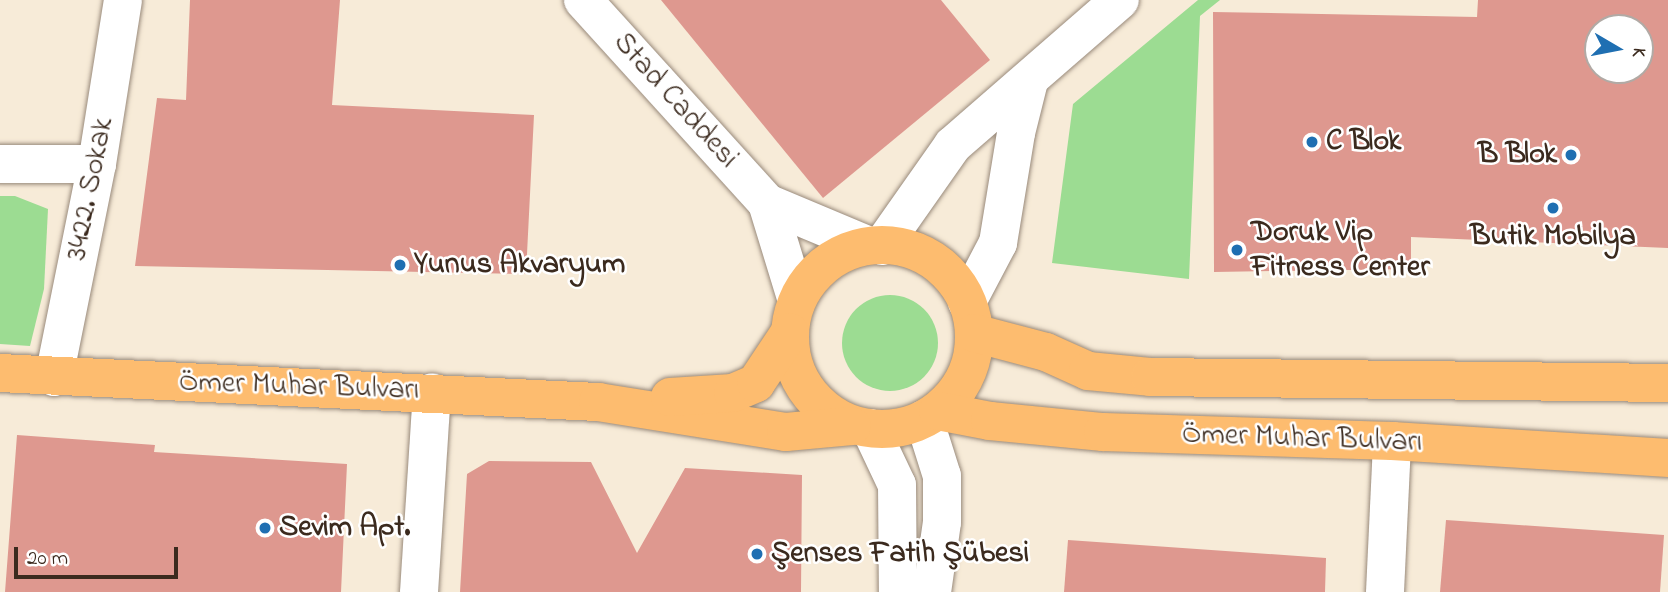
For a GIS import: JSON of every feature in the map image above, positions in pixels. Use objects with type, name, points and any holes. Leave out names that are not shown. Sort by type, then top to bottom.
[{"type":"main road","points":[[875,246],[898,246],[928,257],[951,276],[970,318],[970,363],[958,390],[931,415],[911,425],[786,432],[598,402],[733,393],[756,383],[821,268],[837,256],[875,246]]},
{"type":"main road","points":[[794,317],[792,362],[805,390],[826,412],[861,427]]},
{"type":"main road","name":"Ömer Muhar Bulvarı","points":[[970,318],[1088,371],[1150,377],[1591,379],[1668,383]]},
{"type":"main road","name":"Ömer Muhar Bulvarı","points":[[0,373],[598,402]]},
{"type":"main road","name":"Ömer Muhar Bulvarı","points":[[931,415],[1104,432],[1392,441],[1668,458]]},
{"type":"street","name":"3422. Sokak","points":[[54,377],[97,163],[123,0]]},
{"type":"street","name":"Stad Caddesi","points":[[583,0],[768,203]]},
{"type":"street","points":[[768,203],[875,246],[953,145],[1120,0]]},
{"type":"street","points":[[970,318],[998,243],[1016,133],[1029,80]]},
{"type":"street","points":[[0,164],[97,163]]},
{"type":"street","points":[[768,203],[794,317]]},
{"type":"street","points":[[419,592],[432,392]]},
{"type":"street","points":[[931,415],[942,476],[942,522],[932,592]]},
{"type":"street","points":[[861,427],[897,485],[898,592]]},
{"type":"street","points":[[1385,592],[1392,441]]},
{"type":"green space","points":[[1198,0],[1220,0],[1200,16],[1189,279],[1052,263],[1073,104]]},
{"type":"green space","points":[[0,196],[15,196],[48,209],[44,289],[30,346],[0,344]]},
{"type":"green space","points":[[890,295],[908,298],[924,309],[935,325],[938,343],[935,361],[924,377],[908,388],[890,391],[872,388],[856,377],[845,361],[842,343],[845,325],[856,309],[872,298]]},
{"type":"building","points":[[190,0],[340,0],[332,105],[534,115],[526,274],[135,266],[157,98],[186,100]]},
{"type":"building","points":[[661,0],[941,0],[990,60],[823,198]]},
{"type":"building","points":[[1478,0],[1668,0],[1668,248],[1411,237],[1411,269],[1214,272],[1213,12],[1477,17]]},
{"type":"building","points":[[17,435],[155,445],[154,452],[347,464],[341,592],[5,592]]},
{"type":"building","points":[[489,461],[591,462],[637,553],[685,468],[802,475],[801,592],[460,592],[467,474]]},
{"type":"building","points":[[1446,520],[1664,535],[1660,592],[1440,592]]},
{"type":"building","points":[[1068,540],[1326,558],[1325,592],[1064,592]]},
{"type":"place","name":"C Blok","points":[[1312,142]]},
{"type":"place","name":"B Blok","points":[[1571,155]]},
{"type":"place","name":"Butik Mobilya","points":[[1553,208]]},
{"type":"place","name":"Doruk Vip Fitness Center","points":[[1237,250]]},
{"type":"place","name":"Yunus Akvaryum","points":[[400,265]]},
{"type":"place","name":"Sevim Apt.","points":[[265,528]]},
{"type":"place","name":"Şenses Fatih Şübesi","points":[[757,554]]}]
